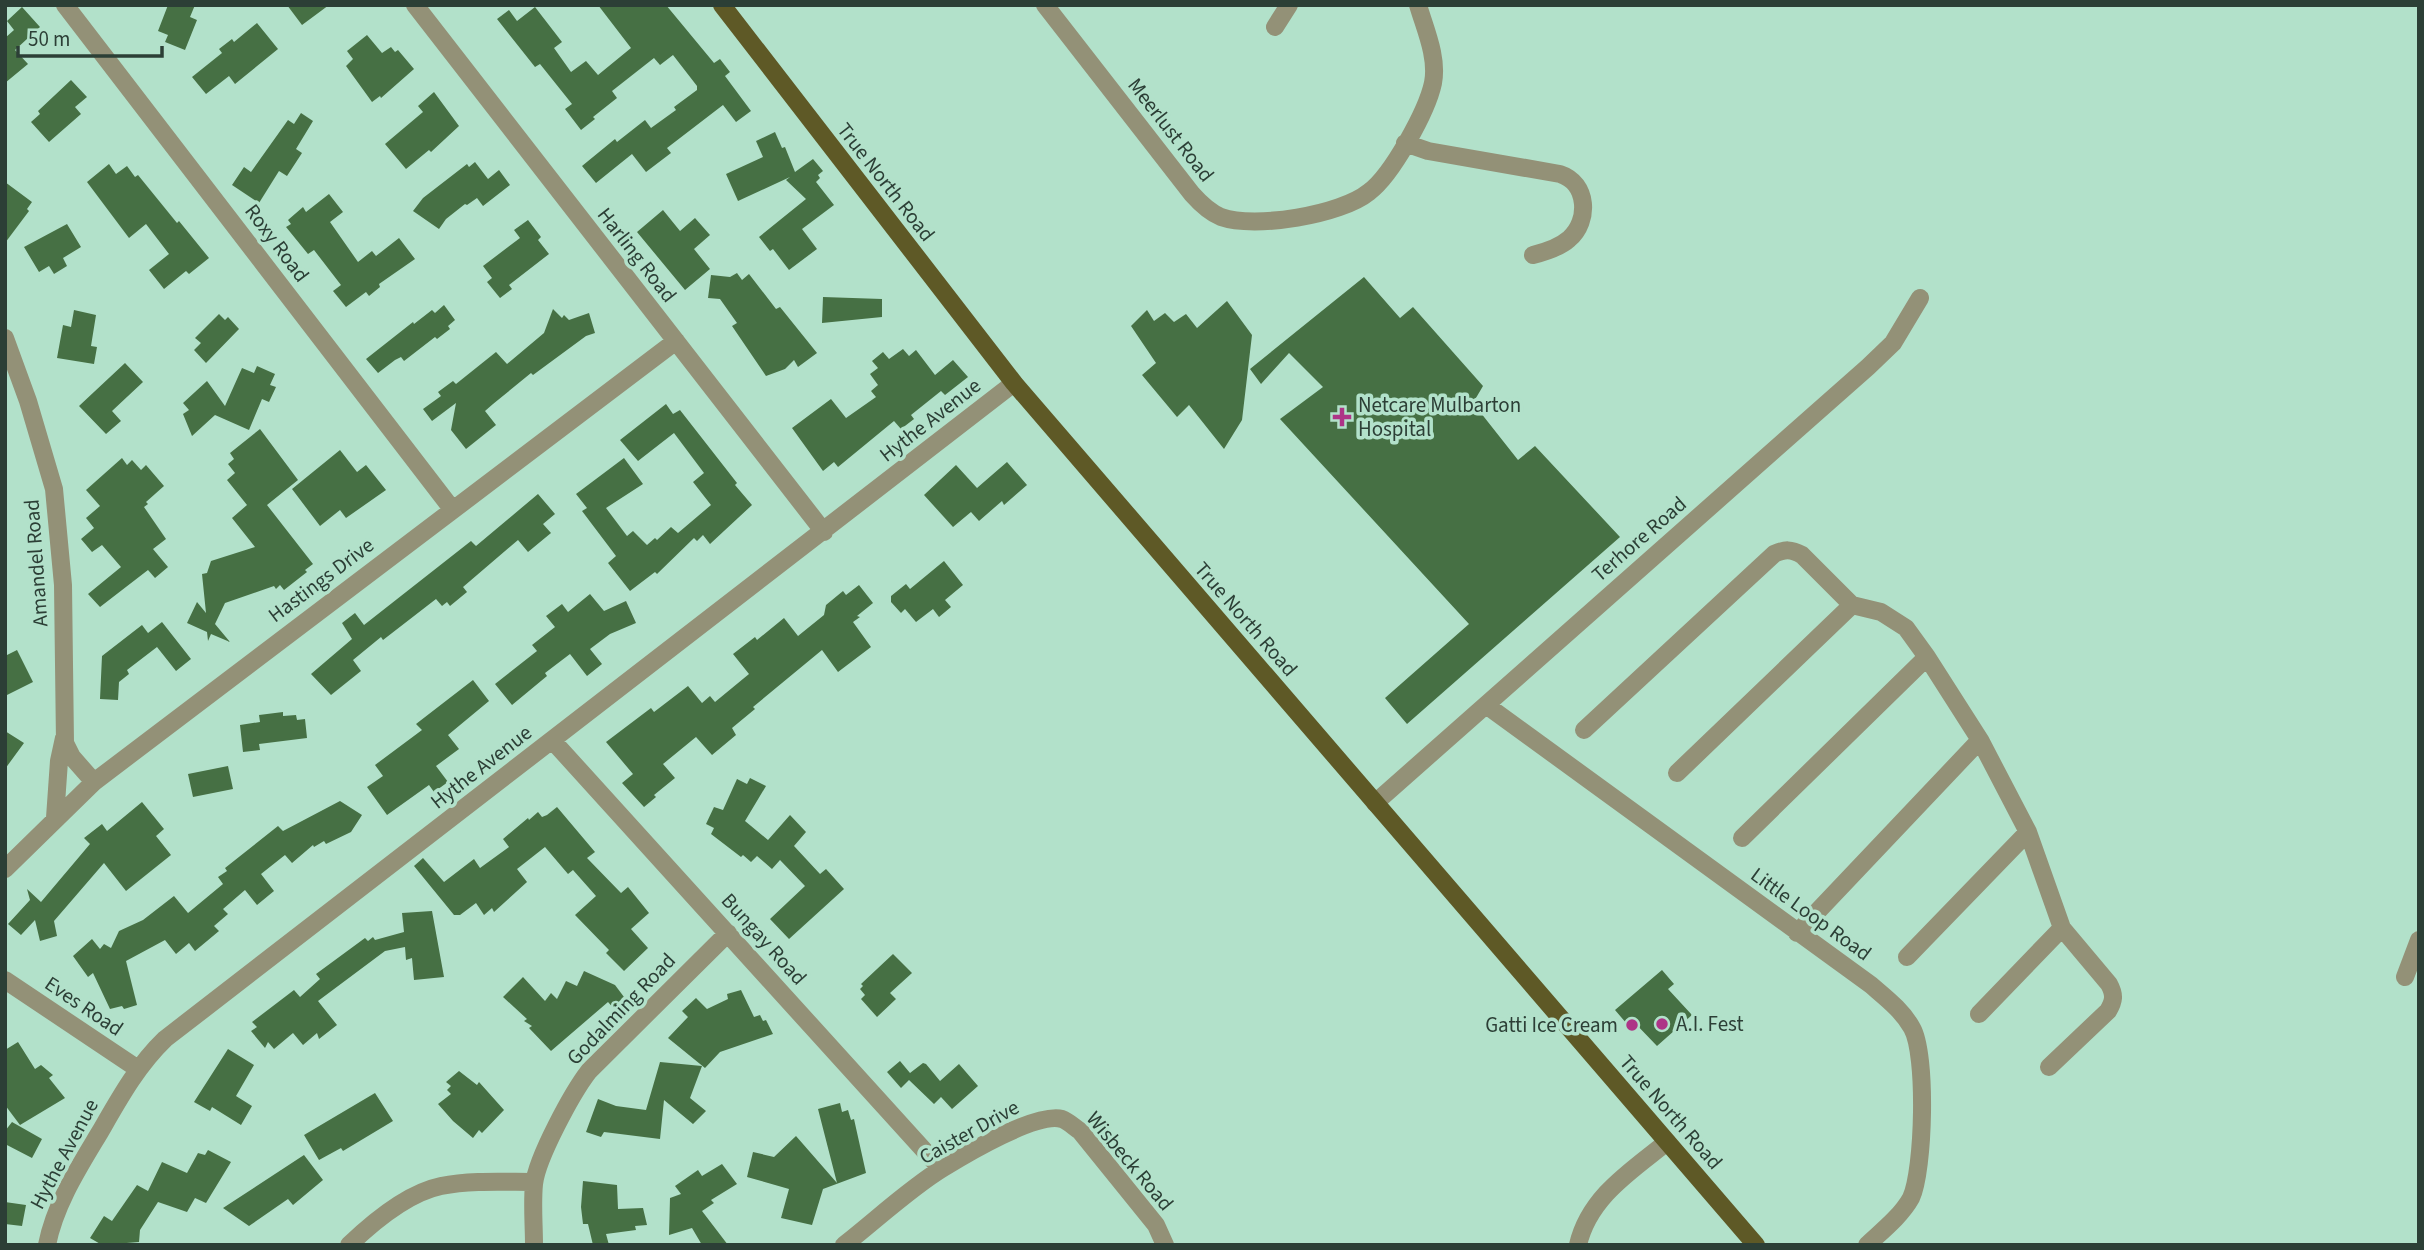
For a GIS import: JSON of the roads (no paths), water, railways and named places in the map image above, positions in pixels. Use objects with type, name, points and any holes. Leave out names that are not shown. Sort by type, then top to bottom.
[{"type":"main road","name":"True North Road","points":[[722,5],[1014,383],[1756,1245]]},
{"type":"street","name":"Roxy Road","points":[[65,5],[452,509]]},
{"type":"street","name":"Harling Road","points":[[415,5],[824,532]]},
{"type":"street","name":"Meerlust Road","points":[[1045,5],[1192,194],[1207,209],[1222,217],[1246,222],[1285,219],[1336,210],[1372,191],[1385,176],[1429,98],[1433,82],[1432,55],[1418,5]]},
{"type":"street","points":[[1275,27],[1289,5]]},
{"type":"street","points":[[1405,143],[1427,151],[1560,174],[1572,181],[1578,187],[1582,200],[1583,213],[1578,227],[1568,240],[1533,255]]},
{"type":"street","name":"Terhore Road","points":[[1376,803],[1868,367],[1893,343],[1920,298]]},
{"type":"street","name":"Amandel Road","points":[[5,338],[28,401],[54,489],[63,585],[64,735],[72,757],[94,782]]},
{"type":"street","name":"Hastings Drive","points":[[5,869],[94,782],[676,341]]},
{"type":"street","name":"Hythe Avenue","points":[[47,1245],[58,1207],[138,1069],[165,1039],[1014,383]]},
{"type":"street","points":[[1584,730],[1774,554],[1783,550],[1793,550],[1802,555],[1852,605],[1881,612],[1906,628],[1980,740],[2028,832],[2062,928],[2114,993],[2108,1012],[2049,1067]]},
{"type":"street","points":[[1678,773],[1852,605]]},
{"type":"street","points":[[1742,838],[1927,657]]},
{"type":"street","name":"Little Loop Road","points":[[1486,705],[1871,985],[1898,1008],[1913,1030],[1919,1059],[1922,1148],[1911,1197],[1894,1220],[1867,1245]]},
{"type":"street","points":[[55,818],[59,761],[64,735]]},
{"type":"street","name":"Bungay Road","points":[[552,740],[941,1169]]},
{"type":"street","points":[[1797,933],[1980,740]]},
{"type":"street","points":[[1908,957],[2028,832]]},
{"type":"street","points":[[1979,1014],[2062,928]]},
{"type":"street","name":"Godalming Road","points":[[534,1245],[534,1182],[561,1118],[578,1086],[728,933]]},
{"type":"street","points":[[2405,977],[2417,949]]},
{"type":"street","name":"Eves Road","points":[[5,980],[138,1069]]},
{"type":"street","name":"Caister Drive","points":[[844,1245],[941,1169],[1014,1130],[1052,1118]]},
{"type":"street","name":"Wisbeck Road","points":[[1052,1118],[1064,1119],[1080,1131],[1156,1224],[1165,1245]]},
{"type":"street","points":[[1578,1245],[1588,1216],[1598,1201],[1667,1142]]},
{"type":"street","points":[[349,1245],[402,1204],[432,1189],[474,1183],[534,1182]]},
{"type":"place","name":"Netcare Mulbarton Hospital","points":[[1342,417]]},
{"type":"place","name":"A.I. Fest","points":[[1662,1024]]},
{"type":"place","name":"Gatti Ice Cream","points":[[1632,1025]]}]
